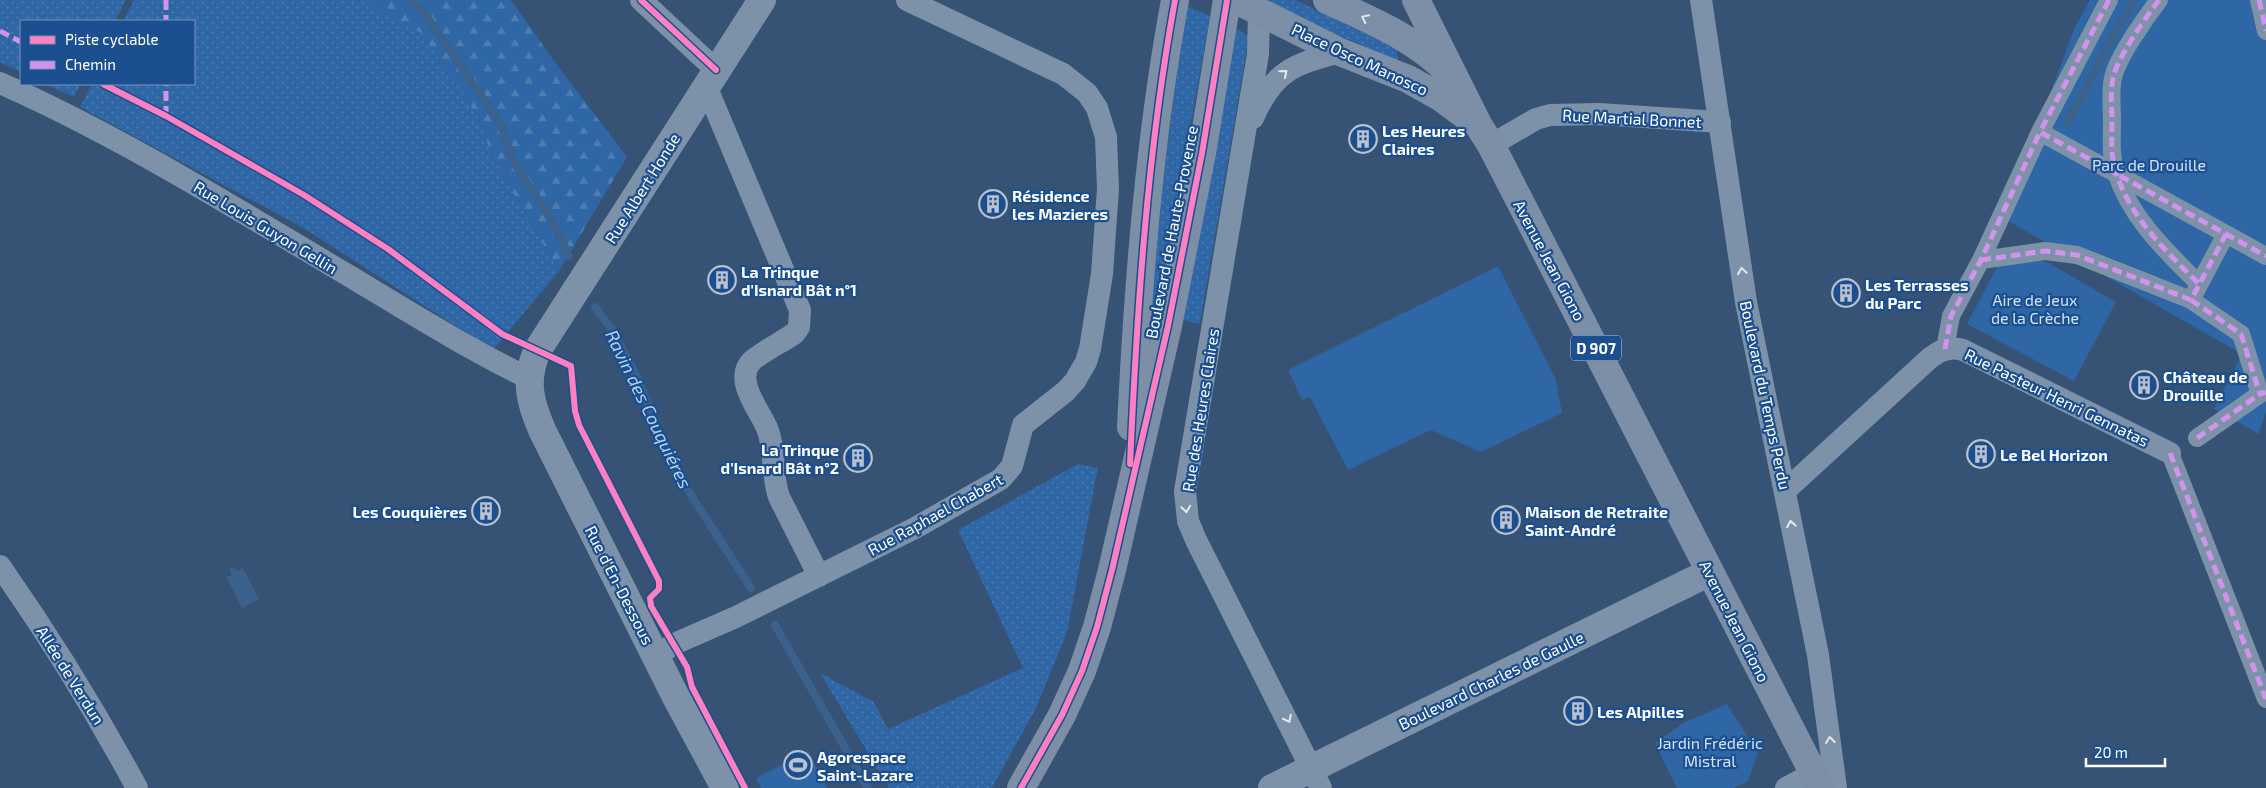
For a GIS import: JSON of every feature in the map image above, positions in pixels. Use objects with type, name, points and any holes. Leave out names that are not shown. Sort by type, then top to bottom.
[{"type":"main road","points":[[1155,0],[1161,18],[1166,49]]},
{"type":"main road","name":"Boulevard de Haute-Provence","points":[[1128,496],[1142,257],[1166,49],[1175,0]]},
{"type":"main road","name":"Boulevard de Haute-Provence","points":[[1021,788],[1062,715],[1082,671],[1097,627],[1168,326],[1202,153],[1227,0]]},
{"type":"main road","name":"Place Osco Manosco","points":[[1327,0],[1403,36],[1433,45],[1457,82]]},
{"type":"main road","name":"D 907","points":[[1416,0],[1433,45]]},
{"type":"main road","name":"Place Osco Manosco","points":[[1247,6],[1340,52],[1408,79],[1440,97],[1485,135]]},
{"type":"main road","points":[[1408,79],[1424,68],[1433,45]]},
{"type":"main road","name":"Avenue Jean Giono","points":[[1457,82],[1817,781]]},
{"type":"street","points":[[641,0],[711,78],[800,310],[799,326],[795,333],[748,364],[746,383],[769,434],[775,483],[779,496],[819,576]]},
{"type":"street","name":"Rue Albert Honde","points":[[528,378],[537,351],[762,0]]},
{"type":"street","name":"Rue Raphael Chabert","points":[[656,656],[674,644],[736,617],[915,528],[1007,474],[1014,460],[1018,438],[1023,425],[1062,395],[1075,381],[1083,368],[1090,349],[1102,274],[1108,188],[1106,137],[1097,108],[1087,93],[1063,74],[907,0]]},
{"type":"street","name":"Boulevard du Temps Perdu","points":[[1701,0],[1746,302],[1786,490],[1797,559],[1818,655],[1836,788]]},
{"type":"street","points":[[1945,350],[1950,316],[1982,260],[2040,132],[2109,0]]},
{"type":"street","points":[[2159,0],[2142,22],[2113,76],[2112,146],[2116,172],[2128,199],[2160,244],[2199,284]]},
{"type":"street","points":[[2259,0],[2266,31]]},
{"type":"street","name":"Rue des Heures Claires","points":[[1247,6],[1258,54],[1185,491],[1188,521],[1316,778]]},
{"type":"street","name":"Rue des Heures Claires","points":[[1242,144],[1261,101],[1280,76],[1292,67],[1340,52]]},
{"type":"street","name":"Rue Louis Guyon Gellin","points":[[0,83],[46,103],[175,173],[448,336],[528,378]]},
{"type":"street","name":"Rue Martial Bonnet","points":[[1485,135],[1550,115],[1599,114],[1720,122]]},
{"type":"street","points":[[2040,132],[2266,256]]},
{"type":"street","points":[[2191,300],[2226,234]]},
{"type":"street","points":[[1982,260],[2045,251],[2077,255],[2191,300],[2241,334],[2263,393],[2198,438]]},
{"type":"street","name":"Rue Pasteur Henri Gennatas","points":[[1786,490],[1930,358],[1945,350],[1963,350],[2170,453]]},
{"type":"street","name":"Rue d'En-Dessous","points":[[528,378],[535,414],[543,432],[725,788]]},
{"type":"street","points":[[2170,453],[2266,699]]},
{"type":"street","name":"Allée de Verdun","points":[[0,566],[36,618],[106,731],[137,788]]},
{"type":"street","name":"Boulevard Charles de Gaulle","points":[[1272,788],[1316,778],[1710,572]]},
{"type":"street","points":[[1786,788],[1817,781]]},
{"type":"green space","points":[[0,0],[126,0],[116,20],[20,20],[20,72],[0,62]]},
{"type":"green space","points":[[134,0],[358,0],[421,32],[477,115],[493,158],[559,271],[493,350],[305,229],[80,107],[91,85],[195,85],[195,20],[124,20]]},
{"type":"green space","points":[[358,0],[511,0],[554,61],[627,157],[559,271],[493,158],[477,115],[421,33]]},
{"type":"green space","points":[[1268,0],[1296,0],[1394,47],[1397,50],[1398,61],[1294,16]]},
{"type":"green space","name":"Parc de Drouille","points":[[2090,0],[2266,0],[2266,411],[2259,434],[2214,409],[2242,354],[2003,218],[2075,27]]},
{"type":"green space","points":[[1186,6],[1210,16],[1163,279],[1154,318],[1150,278]]},
{"type":"green space","points":[[1233,27],[1249,36],[1200,324],[1183,320]]},
{"type":"green space","points":[[47,85],[80,85],[74,97]]},
{"type":"green space","name":"Aire de Jeux de la Crèche","points":[[2029,258],[2049,263],[2116,302],[2074,381],[1967,324],[2000,261]]},
{"type":"green space","points":[[1498,266],[1555,378],[1562,413],[1481,452],[1431,430],[1348,470],[1310,397],[1302,400],[1288,370]]},
{"type":"green space","points":[[1078,464],[1098,468],[1067,632],[1037,706],[992,788],[889,788],[820,673],[874,702],[888,729],[1023,668],[958,530]]},
{"type":"green space","name":"Jardin Frédéric Mistral","points":[[1727,704],[1758,753],[1748,781],[1734,788],[1677,788],[1655,743],[1683,723]]},
{"type":"green space","name":"Agorespace Saint-Lazare","points":[[808,751],[827,788],[761,788],[756,778]]},
{"type":"shaded area","points":[[234,567],[237,571],[243,568],[259,599],[242,608],[226,577],[232,575],[229,569]]},
{"type":"waterway","name":"Ravin des Couquiéres","points":[[411,0],[425,14],[501,125],[514,163],[551,219],[569,256]]},
{"type":"waterway","points":[[2067,123],[2133,0]]},
{"type":"waterway","name":"Ravin des Couquiéres","points":[[595,307],[613,331],[637,377],[676,472],[751,588]]},
{"type":"waterway","name":"Ravin des Couquiéres","points":[[775,625],[868,788]]},
{"type":"marked path","points":[[166,0],[166,20]]},
{"type":"marked path","points":[[2109,0],[2040,132],[2266,256]]},
{"type":"marked path","points":[[2159,0],[2126,49],[2113,78],[2111,93],[2113,160],[2122,189],[2140,219],[2162,247],[2199,284]]},
{"type":"marked path","points":[[2259,0],[2266,31]]},
{"type":"marked path","points":[[0,31],[20,41]]},
{"type":"marked path","points":[[166,85],[166,116]]},
{"type":"marked path","points":[[1945,349],[1951,316],[1981,260],[2040,132]]},
{"type":"marked path","points":[[1981,260],[2045,251],[2077,255],[2191,300],[2226,234]]},
{"type":"marked path","points":[[2191,300],[2241,334],[2260,394],[2266,392]]},
{"type":"marked path","points":[[2197,438],[2260,394]]},
{"type":"marked path","points":[[2170,453],[2266,699]]},
{"type":"cycle path","points":[[641,0],[716,70]]},
{"type":"cycle path","points":[[1130,464],[1140,289],[1150,173],[1165,58],[1175,0]]},
{"type":"cycle path","points":[[1021,788],[1062,715],[1082,671],[1097,627],[1112,570],[1168,326],[1202,153],[1227,0]]},
{"type":"cycle path","points":[[105,85],[166,116],[304,195],[388,249],[502,334],[571,366],[575,411],[579,425],[659,581],[659,589],[650,598],[651,606],[687,667],[692,687],[745,788]]},
{"type":"place","name":"Les Heures Claires","points":[[1363,139]]},
{"type":"place","name":"Résidence les Mazieres","points":[[993,204]]},
{"type":"place","name":"La Trinque d'Isnard Bât n°1","points":[[722,280]]},
{"type":"place","name":"Les Terrasses du Parc","points":[[1846,293]]},
{"type":"place","name":"Château de Drouille","points":[[2144,385]]},
{"type":"place","name":"Le Bel Horizon","points":[[1981,454]]},
{"type":"place","name":"La Trinque d'Isnard Bât n°2","points":[[858,458]]},
{"type":"place","name":"Les Couquières","points":[[486,511]]},
{"type":"place","name":"Maison de Retraite Saint-André","points":[[1506,520]]},
{"type":"place","name":"Les Alpilles","points":[[1578,711]]},
{"type":"place","name":"Agorespace Saint-Lazare","points":[[798,765]]}]
